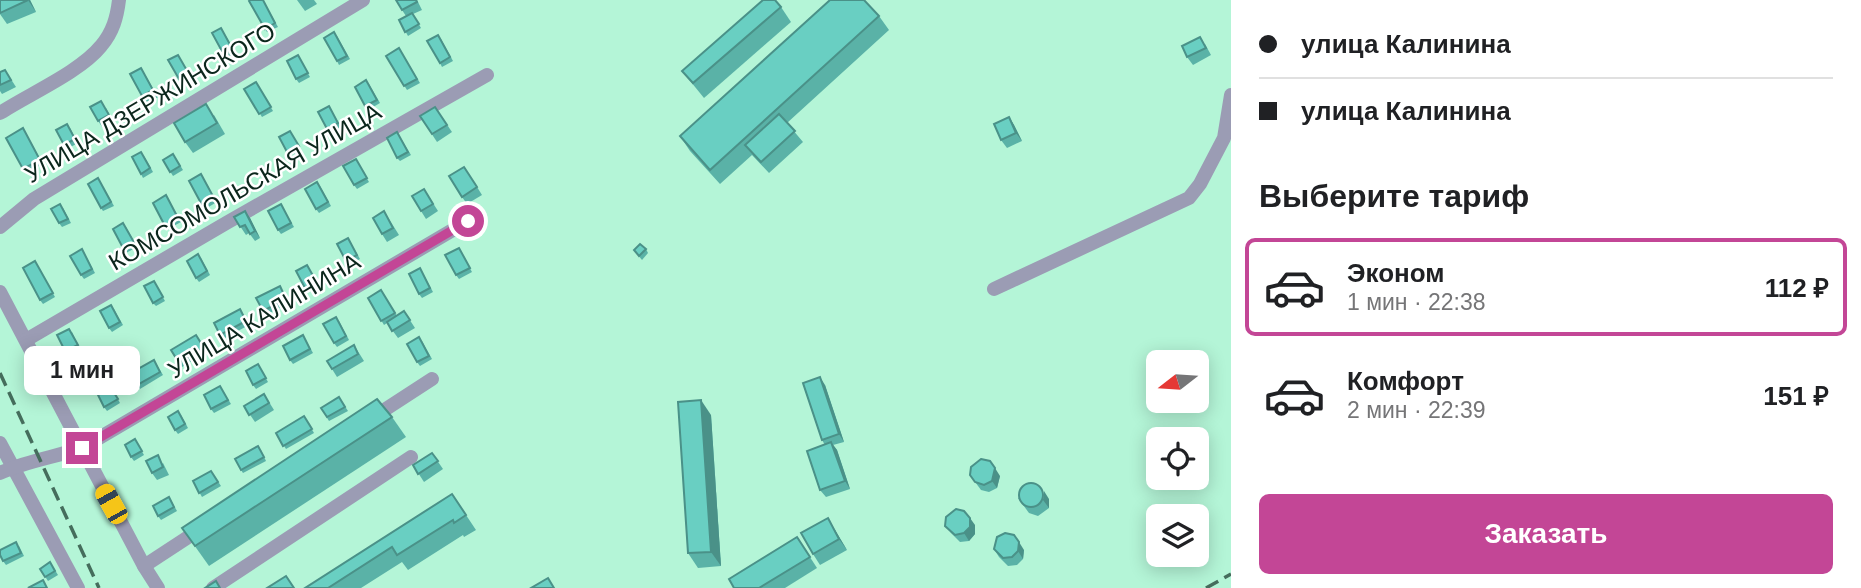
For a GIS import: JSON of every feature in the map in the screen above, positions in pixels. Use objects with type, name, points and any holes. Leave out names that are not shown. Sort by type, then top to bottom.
[{"type":"street","points":[[0,113],[72,70],[101,46],[117,19],[118,0]]},
{"type":"street","name":"УЛИЦА ДЗЕРЖИНСКОГО","points":[[0,227],[34,199],[363,0]]},
{"type":"street","name":"КОМСОМОЛЬСКАЯ УЛИЦА","points":[[26,340],[487,75]]},
{"type":"street","points":[[994,289],[1189,198],[1200,184],[1224,138],[1231,95]]},
{"type":"street","name":"УЛИЦА КАЛИНИНА","points":[[7,470],[82,448],[468,221]]},
{"type":"street","points":[[0,292],[158,588]]},
{"type":"street","points":[[363,424],[432,379]]},
{"type":"street","points":[[0,443],[7,470],[78,588]]},
{"type":"street","points":[[213,588],[411,457]]},
{"type":"street","points":[[144,566],[213,521]]},
{"type":"building","points":[[0,0],[28,0],[0,13]]},
{"type":"building","points":[[250,0],[263,0],[275,23],[265,29]]},
{"type":"building","points":[[396,0],[416,0],[417,2],[402,10]]},
{"type":"building","points":[[763,0],[775,0],[781,7],[693,83],[682,71]]},
{"type":"building","points":[[830,0],[864,0],[879,16],[710,170],[680,136]]},
{"type":"building","points":[[412,13],[419,24],[405,32],[399,20]]},
{"type":"building","points":[[221,28],[233,50],[224,55],[212,33]]},
{"type":"building","points":[[334,32],[347,56],[337,61],[324,38]]},
{"type":"building","points":[[438,35],[450,57],[440,63],[427,41]]},
{"type":"building","points":[[1200,37],[1206,48],[1187,57],[1182,46]]},
{"type":"building","points":[[399,48],[417,79],[404,86],[386,56]]},
{"type":"building","points":[[178,55],[189,74],[179,79],[168,60]]},
{"type":"building","points":[[298,55],[308,73],[296,79],[287,61]]},
{"type":"building","points":[[141,68],[153,90],[142,96],[130,74]]},
{"type":"building","points":[[5,70],[11,80],[0,85],[0,72]]},
{"type":"building","points":[[366,80],[377,100],[365,106],[355,87]]},
{"type":"building","points":[[256,82],[271,107],[259,114],[244,89]]},
{"type":"building","points":[[101,101],[109,115],[98,121],[90,107]]},
{"type":"building","points":[[206,104],[217,123],[185,142],[174,123]]},
{"type":"building","points":[[329,106],[338,123],[327,129],[318,112]]},
{"type":"building","points":[[435,107],[447,125],[432,134],[420,116]]},
{"type":"building","points":[[779,114],[795,131],[761,162],[745,145]]},
{"type":"building","points":[[1009,117],[1016,133],[1001,140],[994,124]]},
{"type":"building","points":[[67,124],[75,139],[64,145],[56,130]]},
{"type":"building","points":[[23,128],[40,160],[23,169],[6,138]]},
{"type":"building","points":[[290,131],[299,146],[287,152],[279,137]]},
{"type":"building","points":[[397,132],[408,152],[397,158],[387,138]]},
{"type":"building","points":[[141,152],[150,168],[141,174],[132,157]]},
{"type":"building","points":[[173,154],[180,166],[170,172],[163,160]]},
{"type":"building","points":[[356,159],[367,178],[354,185],[343,166]]},
{"type":"building","points":[[464,167],[477,187],[462,197],[449,176]]},
{"type":"building","points":[[201,174],[214,198],[202,205],[189,181]]},
{"type":"building","points":[[98,178],[111,202],[101,208],[88,184]]},
{"type":"building","points":[[317,182],[328,202],[316,209],[305,189]]},
{"type":"building","points":[[424,189],[433,204],[421,211],[412,196]]},
{"type":"building","points":[[166,195],[178,218],[165,226],[153,203]]},
{"type":"building","points":[[60,204],[68,219],[59,223],[51,209]]},
{"type":"building","points":[[281,204],[291,223],[278,230],[268,211]]},
{"type":"building","points":[[245,211],[255,231],[250,234],[245,225],[240,227],[234,217]]},
{"type":"building","points":[[384,211],[393,228],[382,234],[373,218]]},
{"type":"building","points":[[123,223],[135,244],[124,250],[113,229]]},
{"type":"building","points":[[348,238],[357,255],[346,261],[337,244]]},
{"type":"building","points":[[640,244],[646,249],[639,256],[634,250]]},
{"type":"building","points":[[459,248],[470,268],[456,275],[445,255]]},
{"type":"building","points":[[82,249],[92,269],[81,275],[70,256]]},
{"type":"building","points":[[198,254],[207,271],[196,278],[187,261]]},
{"type":"building","points":[[35,261],[53,293],[40,300],[23,268]]},
{"type":"building","points":[[307,265],[316,281],[305,288],[296,271]]},
{"type":"building","points":[[420,268],[430,288],[419,294],[409,274]]},
{"type":"building","points":[[154,281],[163,297],[153,303],[144,286]]},
{"type":"building","points":[[280,286],[286,299],[263,311],[256,298]]},
{"type":"building","points":[[381,290],[395,313],[381,321],[368,298]]},
{"type":"building","points":[[111,305],[120,322],[109,328],[100,311]]},
{"type":"building","points":[[240,309],[246,321],[220,335],[214,323]]},
{"type":"building","points":[[404,311],[410,320],[392,331],[387,322]]},
{"type":"building","points":[[336,317],[346,336],[334,343],[323,324]]},
{"type":"building","points":[[69,329],[78,345],[65,351],[57,335]]},
{"type":"building","points":[[196,335],[204,348],[179,363],[171,350]]},
{"type":"building","points":[[303,335],[310,349],[290,360],[283,346]]},
{"type":"building","points":[[419,337],[429,356],[417,362],[407,344]]},
{"type":"building","points":[[354,345],[358,354],[332,369],[327,361]]},
{"type":"building","points":[[154,360],[160,372],[137,385],[131,373]]},
{"type":"building","points":[[258,364],[266,378],[253,385],[246,371]]},
{"type":"building","points":[[820,377],[839,434],[822,440],[803,383]]},
{"type":"building","points":[[220,386],[228,400],[211,409],[204,395]]},
{"type":"building","points":[[111,388],[118,399],[104,407],[98,395]]},
{"type":"building","points":[[264,394],[269,403],[249,415],[244,406]]},
{"type":"building","points":[[339,397],[345,407],[327,417],[321,408]]},
{"type":"building","points":[[377,399],[392,417],[195,546],[182,528]]},
{"type":"building","points":[[701,400],[711,552],[688,553],[678,402]]},
{"type":"building","points":[[178,411],[185,424],[175,430],[168,417]]},
{"type":"building","points":[[304,416],[312,429],[283,446],[276,433]]},
{"type":"building","points":[[135,439],[142,451],[131,457],[125,445]]},
{"type":"building","points":[[831,442],[845,481],[820,490],[807,451]]},
{"type":"building","points":[[258,446],[264,457],[241,470],[235,459]]},
{"type":"building","points":[[432,453],[438,461],[418,474],[413,465]]},
{"type":"building","points":[[158,455],[163,467],[152,473],[146,461]]},
{"type":"building","points":[[981,459],[990,461],[995,468],[992,481],[984,485],[975,482],[970,475],[971,467]]},
{"type":"building","points":[[211,471],[218,482],[199,493],[193,481]]},
{"type":"building","points":[[1026,483],[1036,483],[1043,490],[1043,500],[1036,507],[1026,507],[1019,500],[1019,490]]},
{"type":"building","points":[[452,494],[466,515],[454,523],[453,520],[397,555],[392,547],[328,588],[305,588]]},
{"type":"building","points":[[169,497],[174,507],[158,516],[153,506]]},
{"type":"building","points":[[956,509],[964,511],[970,518],[970,527],[964,533],[955,535],[945,526],[946,517]]},
{"type":"building","points":[[828,518],[839,539],[813,554],[801,533]]},
{"type":"building","points":[[1005,533],[1014,535],[1019,542],[1018,551],[1012,557],[1003,558],[994,549],[997,537]]},
{"type":"building","points":[[797,537],[810,557],[759,588],[734,588],[729,579]]},
{"type":"building","points":[[16,542],[21,553],[3,561],[0,550]]},
{"type":"building","points":[[50,562],[55,571],[45,577],[40,569]]},
{"type":"building","points":[[286,576],[294,588],[267,588]]},
{"type":"building","points":[[548,578],[554,588],[531,588]]},
{"type":"building","points":[[43,580],[47,588],[28,588]]},
{"type":"building","points":[[216,581],[220,588],[205,588]]},
{"type":"railway","points":[[0,373],[99,588]]},
{"type":"railway","points":[[1206,588],[1231,574]]},
{"type":"route","points":[[82,448],[468,221]]}]
